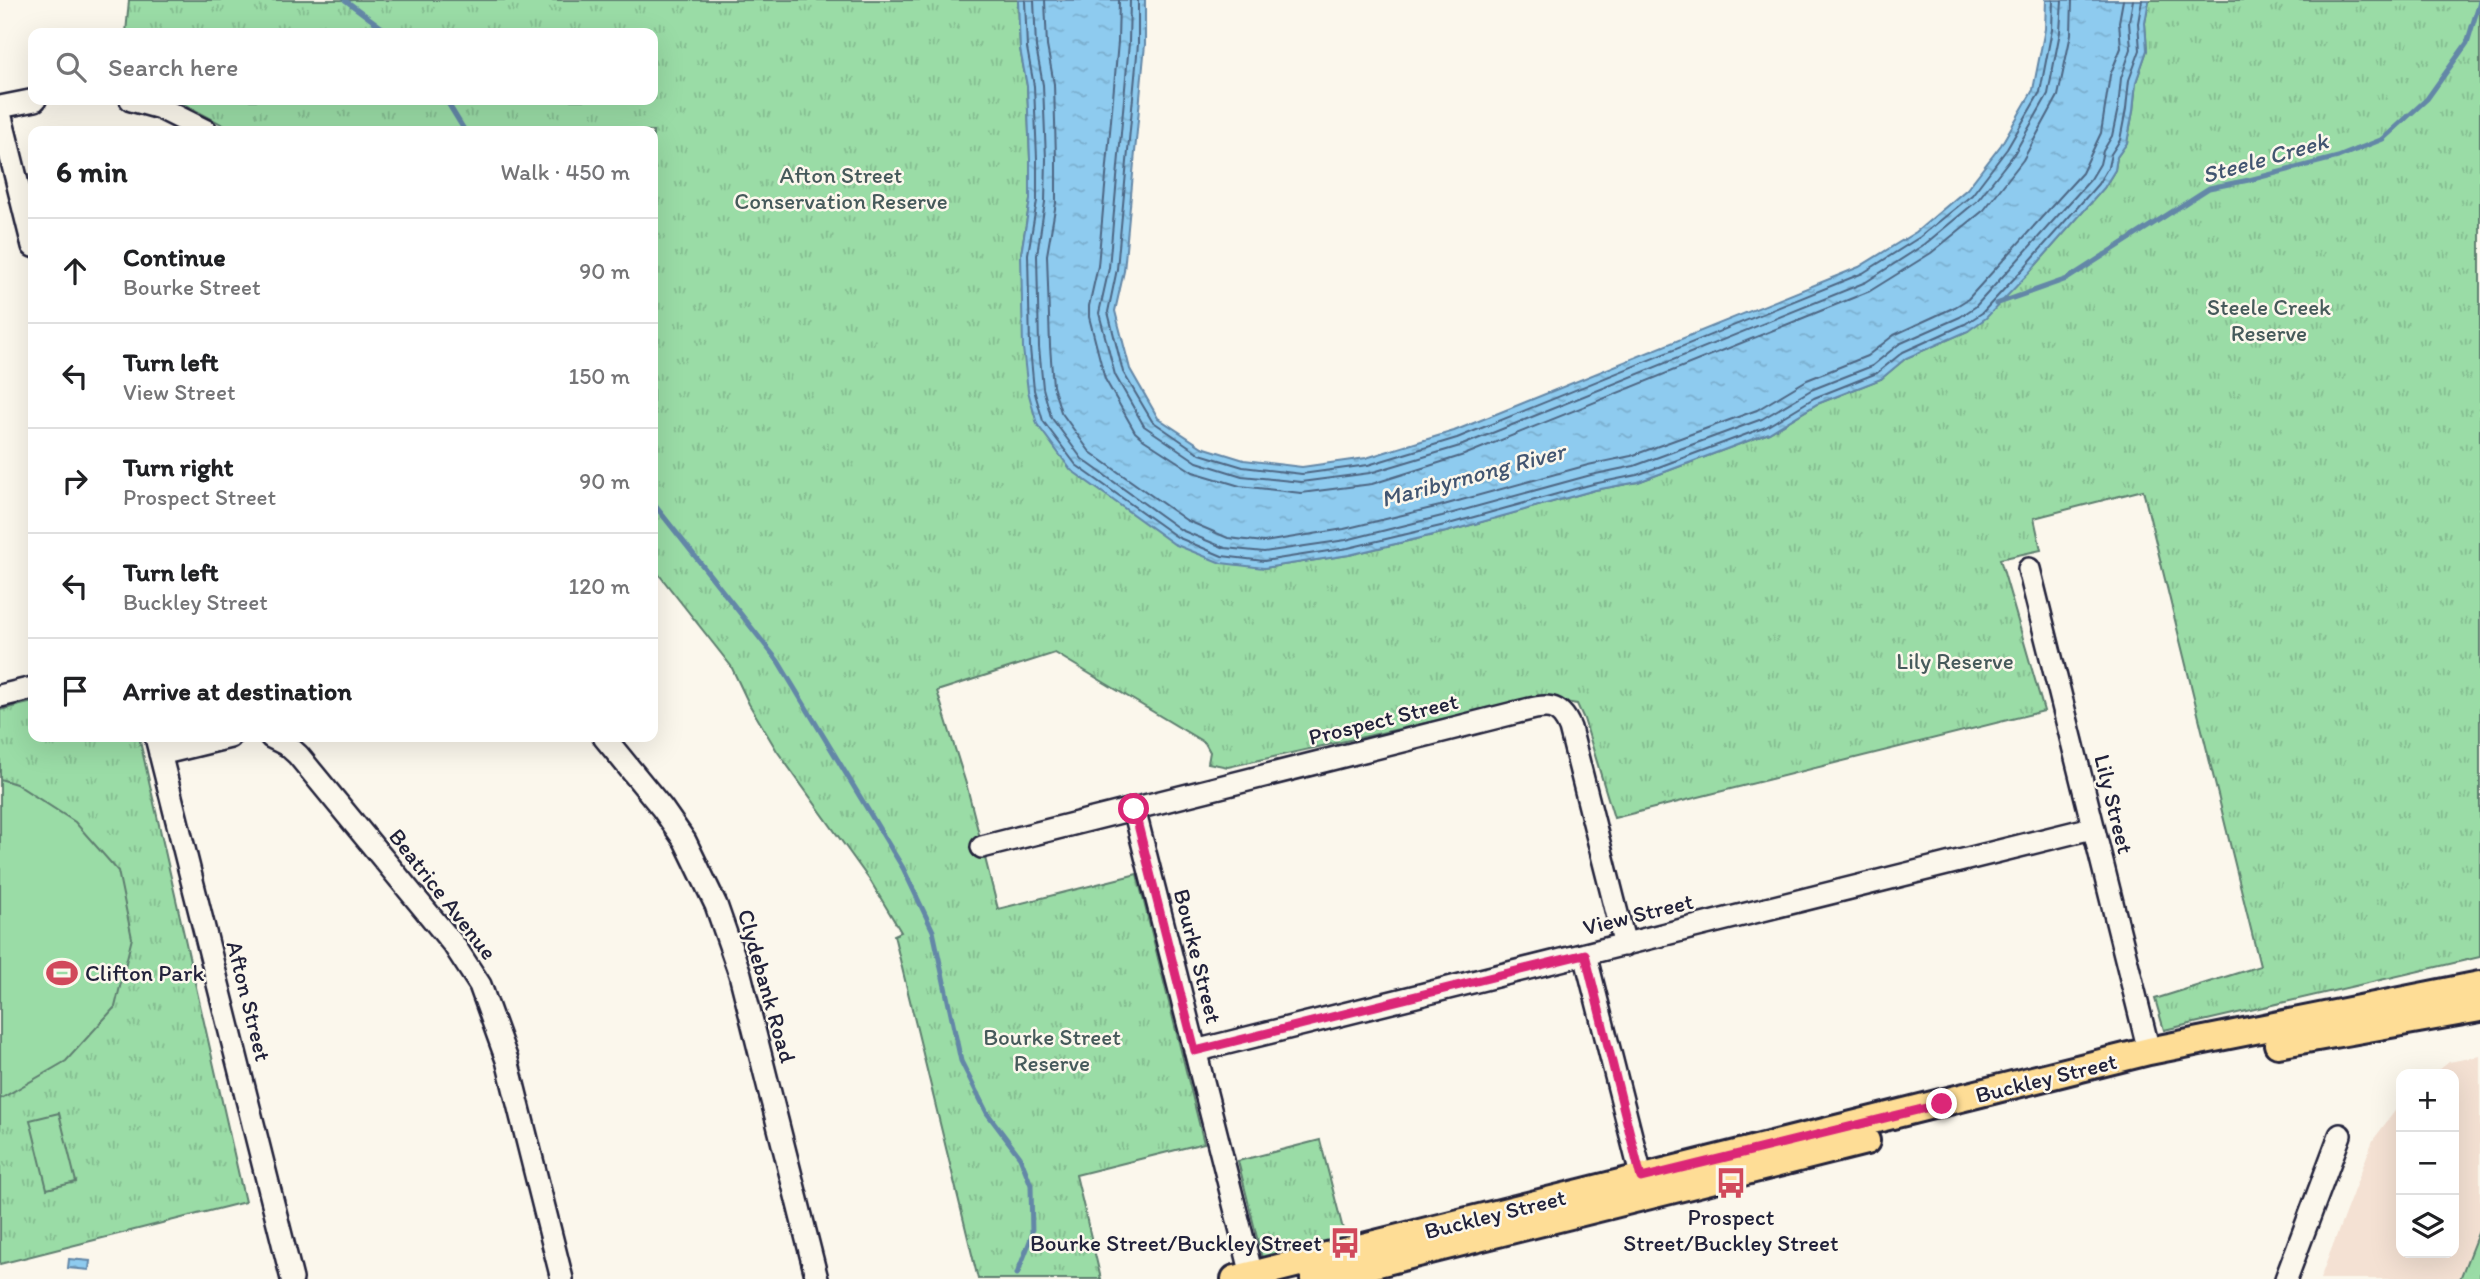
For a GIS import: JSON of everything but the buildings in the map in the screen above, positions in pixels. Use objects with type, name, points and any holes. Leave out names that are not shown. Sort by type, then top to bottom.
[{"type":"main road","name":"Buckley Street","points":[[1247,1278],[1328,1272],[1644,1187],[2151,1060],[2480,985]]},
{"type":"main road","name":"Buckley Street","points":[[2151,1060],[2237,1051],[2480,1008]]},
{"type":"street","points":[[0,107],[28,101]]},
{"type":"street","points":[[149,105],[196,126]]},
{"type":"street","points":[[0,113],[28,226]]},
{"type":"street","name":"Lily Street","points":[[2029,569],[2151,1060]]},
{"type":"street","points":[[0,696],[28,689]]},
{"type":"street","name":"Prospect Street","points":[[982,847],[1534,709],[1552,707],[1561,712],[1570,728],[1625,945]]},
{"type":"street","points":[[158,745],[185,742]]},
{"type":"street","name":"Beatrice Avenue","points":[[282,742],[298,755],[454,945],[480,985],[507,1060],[562,1279]]},
{"type":"street","name":"Clydebank Road","points":[[608,742],[685,841],[721,916],[740,974],[817,1279]]},
{"type":"street","name":"Afton Street","points":[[158,745],[292,1279]]},
{"type":"street","name":"Bourke Street","points":[[1134,809],[1195,1051],[1247,1278]]},
{"type":"street","name":"View Street","points":[[1195,1051],[2092,828]]},
{"type":"street","points":[[1585,954],[1644,1187]]},
{"type":"street","points":[[2286,1279],[2340,1135]]},
{"type":"shaded area","points":[[2480,1056],[2480,1279],[2320,1279],[2373,1140],[2396,1110],[2396,1258],[2459,1258],[2459,1069],[2440,1069],[2449,1062]]},
{"type":"green space","points":[[129,0],[1018,0],[1020,49],[1027,86],[1030,159],[1030,200],[1021,254],[1264,568],[1349,555],[1446,532],[1595,490],[1638,482],[1769,433],[1817,404],[1881,379],[1906,358],[1968,331],[2028,274],[2104,188],[2115,170],[2117,157],[2127,142],[2136,82],[2147,50],[2145,23],[2149,0],[2480,0],[2480,957],[2164,1030],[2155,999],[2260,966],[2143,490],[2034,518],[2041,550],[2000,559],[2044,711],[1614,818],[1577,704],[1538,698],[1228,767],[1208,763],[1210,752],[1205,743],[1055,653],[937,691],[967,787],[998,909],[1137,874],[1204,1143],[1076,1175],[1101,1279],[978,1279],[894,935],[901,932],[871,882],[777,751],[749,704],[731,666],[658,573],[658,126],[225,126],[185,105],[658,105],[658,28],[126,28]]},
{"type":"green space","name":"Clifton Park","points":[[28,703],[28,742],[140,742],[245,1202],[0,1264],[0,710]]},
{"type":"green space","name":"Clifton Park","points":[[0,779],[16,784],[75,822],[118,871],[132,938],[115,1007],[66,1061],[0,1099]]},
{"type":"green space","points":[[59,1113],[76,1182],[47,1189],[30,1120]]},
{"type":"green space","points":[[1320,1140],[1345,1237],[1262,1258],[1238,1161]]},
{"type":"green space","points":[[2480,1228],[2480,1279],[2460,1279]]},
{"type":"water","name":"Maribyrnong River","points":[[1018,0],[1145,0],[1145,44],[1124,271],[1115,311],[1130,369],[1158,418],[1202,447],[1244,460],[1302,467],[1366,458],[1454,431],[1859,267],[1916,232],[1967,189],[2001,145],[2033,90],[2045,29],[2046,0],[2149,0],[2145,23],[2147,50],[2136,82],[2127,143],[2117,157],[2115,170],[2104,188],[2028,274],[1986,318],[1968,331],[1906,358],[1881,379],[1817,404],[1769,433],[1638,482],[1595,490],[1446,532],[1349,555],[1264,568],[1221,563],[1174,544],[1071,470],[1037,424],[1028,391],[1023,348],[1021,254],[1030,200],[1030,159],[1027,86],[1020,49]]},
{"type":"water","points":[[69,1259],[90,1261],[89,1270],[68,1268]]},
{"type":"waterway","points":[[345,0],[382,28]]},
{"type":"waterway","name":"Steele Creek","points":[[1996,304],[2067,279],[2209,188],[2338,157],[2383,139],[2427,99],[2467,43],[2480,1]]},
{"type":"waterway","points":[[449,105],[462,126]]},
{"type":"waterway","points":[[658,509],[778,661],[903,868],[933,931],[961,1061],[987,1113],[1020,1157],[1031,1185],[1032,1236],[1017,1274]]},
{"type":"place","name":"Clifton Park","points":[[62,973]]},
{"type":"place","name":"Prospect Street/Buckley Street","points":[[1731,1183]]},
{"type":"place","name":"Bourke Street/Buckley Street","points":[[1345,1243]]},
{"type":"route","points":[[1134,809],[1195,1051],[1585,954],[1641,1178],[1942,1104]]},
{"type":"park label","name":"Afton Street Conservation Reserve","points":[[841,188]]},
{"type":"park label","name":"Steele Creek Reserve","points":[[2269,320]]},
{"type":"park label","name":"Lily Reserve","points":[[1955,661]]},
{"type":"park label","name":"Bourke Street Reserve","points":[[1052,1050]]}]
